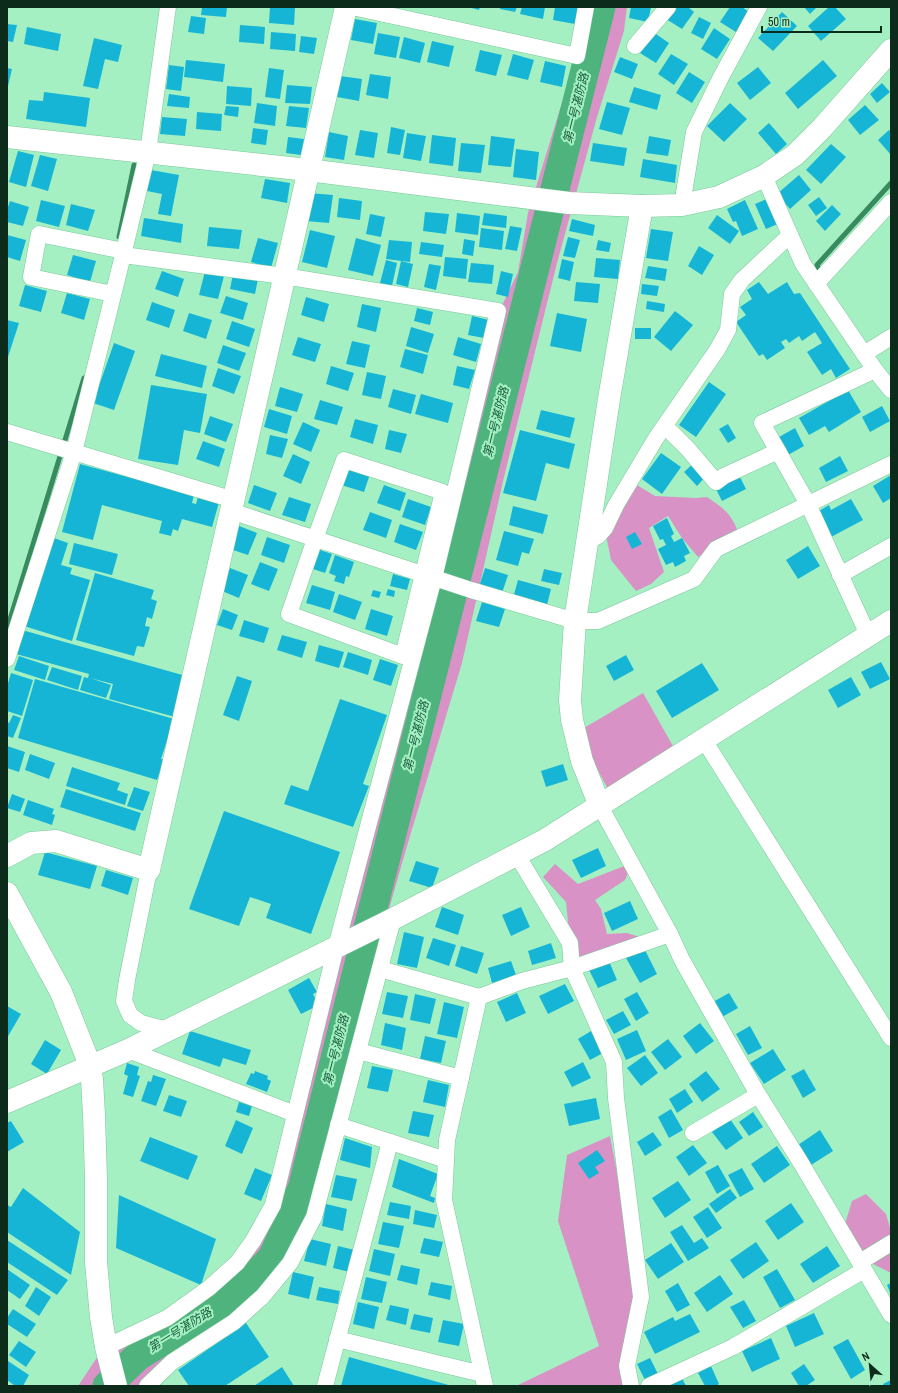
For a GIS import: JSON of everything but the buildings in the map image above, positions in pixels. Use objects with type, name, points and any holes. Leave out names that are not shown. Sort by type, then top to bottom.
[{"type":"street","points":[[7,659],[73,452],[110,293],[148,152],[168,7]]},
{"type":"street","points":[[168,1030],[141,1023],[130,1015],[124,1001],[127,980],[149,870],[346,7]]},
{"type":"street","points":[[352,7],[578,56],[586,7]]},
{"type":"street","points":[[635,46],[668,7]]},
{"type":"street","points":[[682,205],[694,132],[721,76],[759,7]]},
{"type":"street","points":[[7,137],[308,170],[539,200],[569,203],[642,206],[682,205],[719,197],[764,176],[795,155],[822,128],[891,50]]},
{"type":"street","points":[[764,176],[803,264],[820,280],[864,354],[891,390]]},
{"type":"street","points":[[820,280],[891,202]]},
{"type":"street","points":[[642,206],[609,398],[575,621],[570,700],[572,720],[582,761],[600,806],[670,934],[682,960],[758,1095],[801,1163],[891,1315]]},
{"type":"street","points":[[106,1351],[167,1318],[209,1288],[237,1263],[252,1242],[273,1205],[498,311],[121,251],[39,234],[31,277],[110,293]]},
{"type":"street","points":[[587,542],[598,536],[605,528],[616,505],[656,438],[717,350],[728,330],[732,294],[742,280],[790,235]]},
{"type":"street","points":[[864,354],[891,337]]},
{"type":"street","points":[[868,635],[808,504],[762,424],[875,370]]},
{"type":"street","points":[[665,426],[688,449],[716,482],[724,476],[778,451]]},
{"type":"street","points":[[7,432],[73,452],[232,506],[315,539],[432,578],[575,621],[598,621],[694,579],[716,549],[891,464]]},
{"type":"street","points":[[344,460],[443,492],[432,578],[403,656],[289,614],[315,539],[344,460]]},
{"type":"street","points":[[840,575],[891,546]]},
{"type":"street","points":[[7,1102],[128,1050],[517,856],[600,806],[891,621]]},
{"type":"street","points":[[704,740],[891,1038]]},
{"type":"street","points":[[7,856],[31,844],[56,841],[149,870]]},
{"type":"street","points":[[517,856],[570,943],[572,968],[614,1062],[616,1098],[641,1297],[627,1366],[631,1386]]},
{"type":"street","points":[[7,892],[61,992],[86,1054],[89,1066],[94,1115],[96,1262],[106,1351],[116,1386]]},
{"type":"street","points":[[147,1386],[172,1362],[234,1322],[263,1296],[290,1263],[314,1217],[380,969],[389,921]]},
{"type":"street","points":[[380,969],[479,997],[522,981],[572,968],[670,934]]},
{"type":"street","points":[[337,1339],[483,1380],[444,1200],[447,1140],[479,997]]},
{"type":"street","points":[[128,1050],[295,1114]]},
{"type":"street","points":[[358,1051],[461,1078]]},
{"type":"street","points":[[693,1133],[758,1095]]},
{"type":"street","points":[[338,1126],[446,1160]]},
{"type":"street","points":[[325,1386],[390,1142]]},
{"type":"street","points":[[649,1386],[733,1347],[862,1266],[891,1243]]},
{"type":"shaded area","points":[[586,7],[627,7],[624,31],[597,117],[557,263],[504,477],[462,663],[385,923],[319,1199],[259,1300],[150,1386],[78,1386],[102,1350],[213,1284],[273,1205],[328,977],[347,942],[379,784],[497,316],[518,272],[528,213],[580,44]]},
{"type":"shaded area","points":[[637,485],[655,496],[696,498],[707,497],[718,504],[729,515],[738,532],[698,557],[682,538],[668,516],[649,528],[664,572],[651,584],[636,591],[611,560],[606,535]]},
{"type":"shaded area","points":[[643,693],[673,746],[608,789],[593,761],[584,728]]},
{"type":"shaded area","points":[[632,863],[625,880],[595,900],[601,909],[607,934],[627,933],[643,938],[572,962],[566,902],[543,877],[555,864],[578,884]]},
{"type":"shaded area","points":[[610,1136],[641,1297],[631,1386],[516,1386],[599,1346],[558,1221],[567,1155]]},
{"type":"shaded area","points":[[866,1194],[886,1214],[891,1231],[891,1273],[855,1255],[845,1224],[852,1201]]},
{"type":"waterway","name":"第一号湛防路","points":[[107,1386],[137,1357],[223,1303],[247,1284],[272,1258],[296,1207],[302,1189],[601,7]]},
{"type":"waterway","points":[[119,237],[134,165]]},
{"type":"waterway","points":[[821,274],[817,265],[891,183]]},
{"type":"waterway","points":[[7,629],[84,378]]}]
